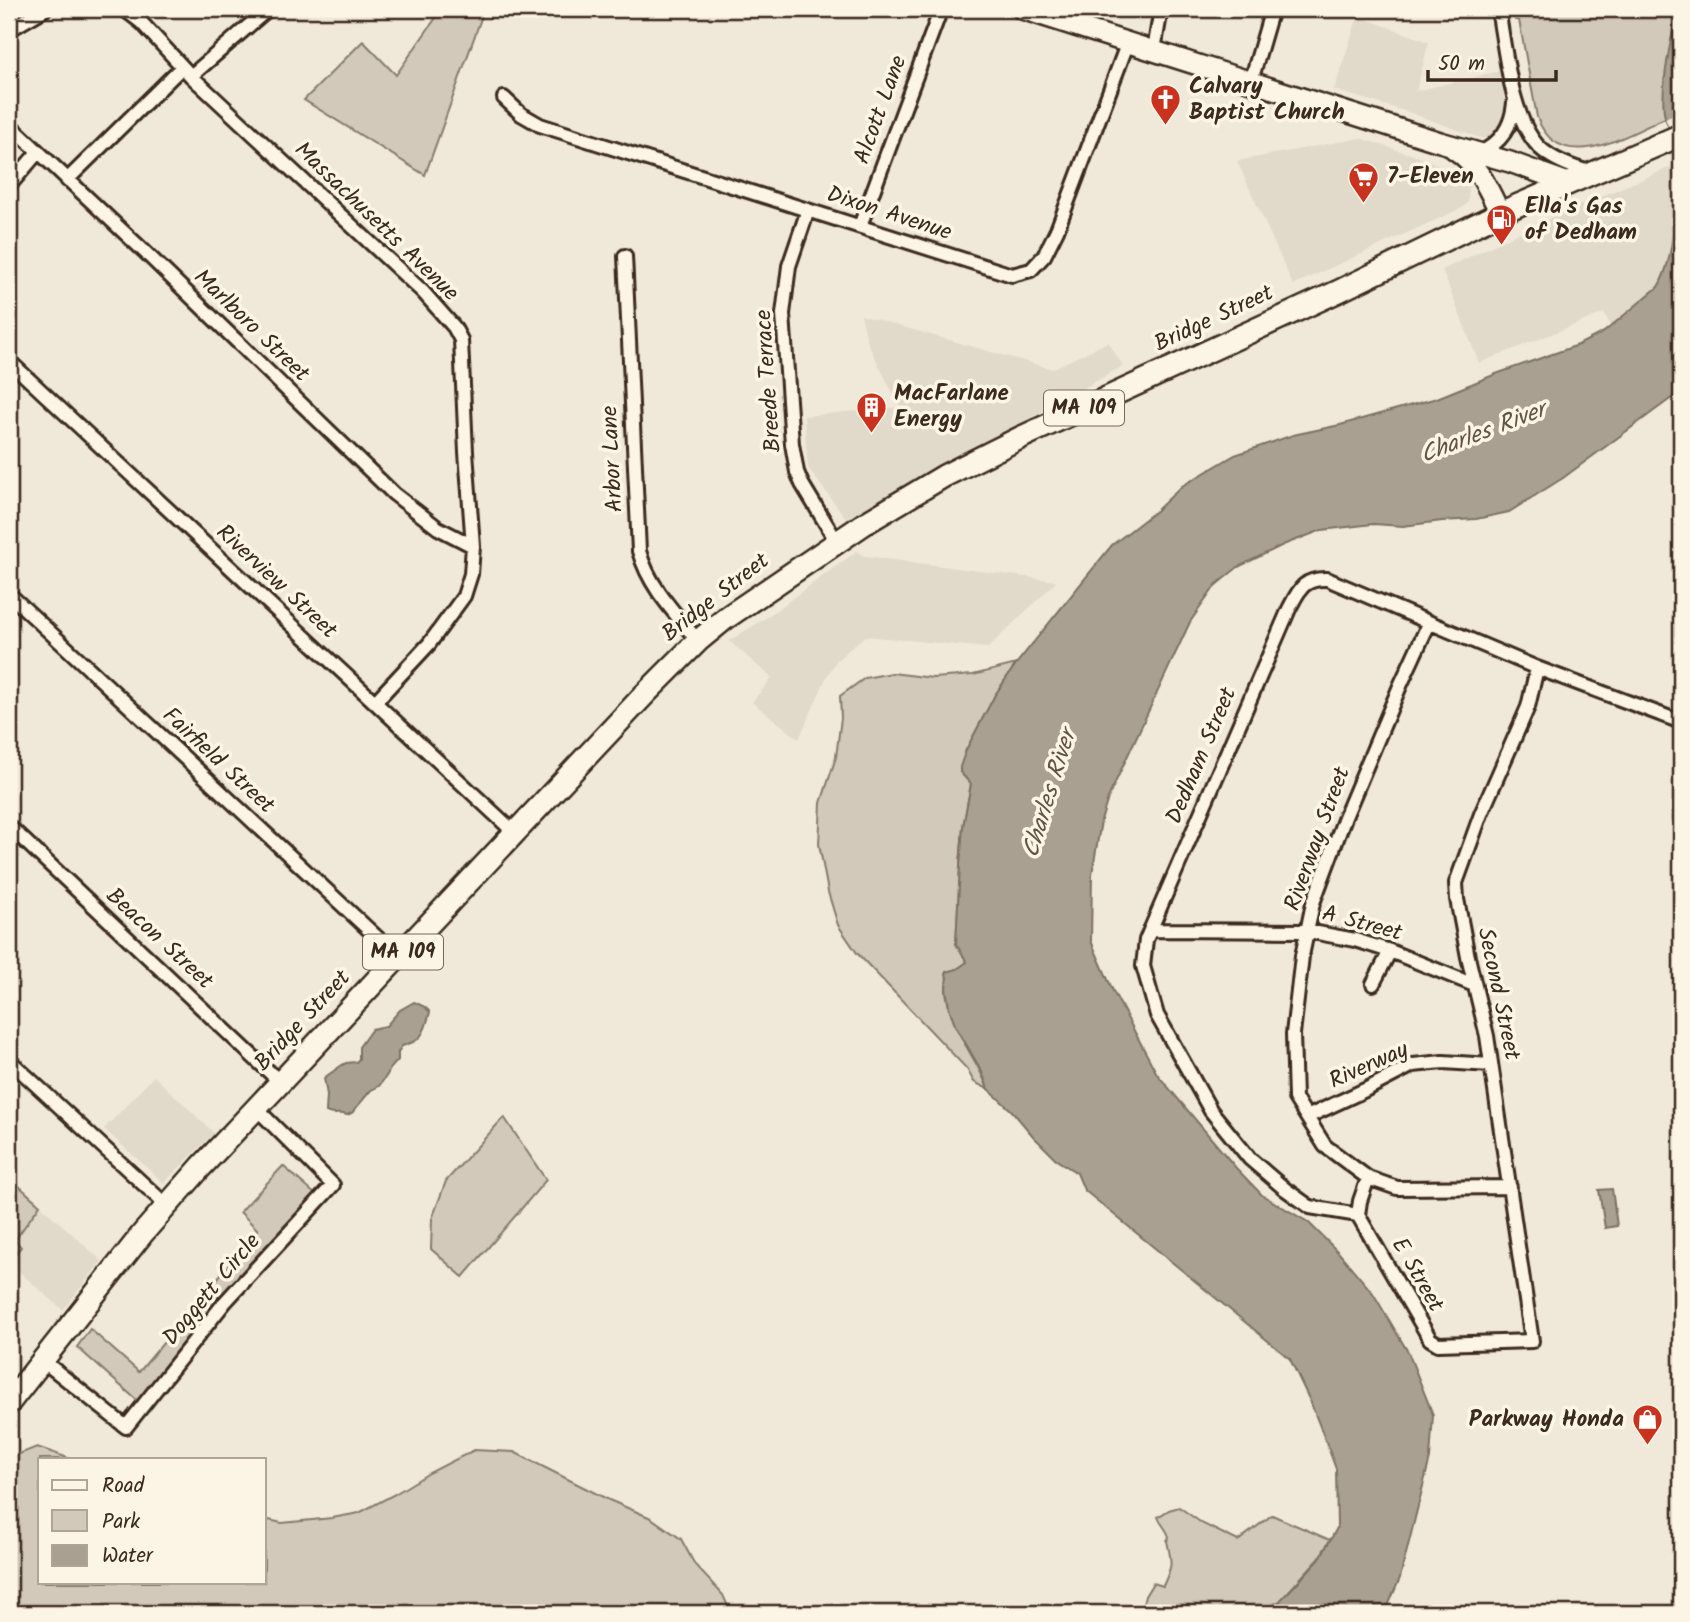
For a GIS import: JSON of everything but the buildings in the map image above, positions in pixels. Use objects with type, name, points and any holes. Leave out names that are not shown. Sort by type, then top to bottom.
[{"type":"main road","points":[[1022,9],[1480,153],[1568,184]]},
{"type":"main road","name":"Bridge Street","points":[[9,1403],[166,1205],[645,694],[698,641],[726,618],[905,498],[983,456],[1339,291],[1500,213],[1677,136]]},
{"type":"main road","points":[[1440,142],[1458,152],[1476,168],[1500,213]]},
{"type":"street","points":[[9,30],[45,9]]},
{"type":"street","name":"Massachusetts Avenue","points":[[124,9],[141,22],[187,71],[423,292],[454,327],[461,340],[473,546],[471,574],[464,596],[429,644],[375,702]]},
{"type":"street","points":[[67,180],[187,71],[268,9]]},
{"type":"street","name":"Alcott Lane","points":[[860,226],[941,9]]},
{"type":"street","points":[[1154,50],[1161,9]]},
{"type":"street","points":[[1251,81],[1272,9]]},
{"type":"street","points":[[1497,9],[1514,96],[1528,132],[1542,150],[1572,167],[1594,173]]},
{"type":"street","name":"Dixon Avenue","points":[[504,98],[540,125],[1012,275],[1031,270],[1044,256],[1057,230],[1128,42]]},
{"type":"street","points":[[1480,153],[1496,143],[1508,128],[1513,114],[1514,96]]},
{"type":"street","name":"Marlboro Street","points":[[9,124],[394,494],[438,528],[473,546]]},
{"type":"street","points":[[9,186],[38,152]]},
{"type":"street","name":"Breede Terrace","points":[[807,210],[789,266],[783,314],[792,444],[802,485],[837,542]]},
{"type":"street","name":"Arbor Lane","points":[[625,256],[639,551],[644,569],[653,585],[698,641]]},
{"type":"street","name":"Riverview Street","points":[[9,360],[515,833]]},
{"type":"street","name":"Dedham Street","points":[[1358,1214],[1310,1207],[1250,1159],[1211,1111],[1157,1015],[1143,966],[1150,930],[1300,588],[1307,582],[1327,579],[1536,668],[1681,722]]},
{"type":"street","name":"Fairfield Street","points":[[9,594],[398,957]]},
{"type":"street","name":"Riverway Street","points":[[1368,1178],[1325,1146],[1295,1098],[1293,1034],[1302,956],[1313,903],[1345,817],[1429,623]]},
{"type":"street","name":"Second Street","points":[[1532,1341],[1488,1036],[1474,985],[1457,899],[1457,883],[1481,814],[1528,707],[1536,668]]},
{"type":"street","name":"Beacon Street","points":[[9,827],[280,1082]]},
{"type":"street","name":"A Street","points":[[1150,930],[1307,931],[1355,940],[1390,951],[1474,985]]},
{"type":"street","points":[[1373,984],[1390,951]]},
{"type":"street","points":[[9,1060],[166,1205]]},
{"type":"street","name":"Riverway","points":[[1307,1117],[1413,1065],[1443,1062],[1492,1065]]},
{"type":"street","name":"Doggett Circle","points":[[42,1360],[127,1427],[225,1302],[333,1185],[256,1108]]},
{"type":"street","points":[[1358,1214],[1368,1178],[1397,1188],[1510,1187]]},
{"type":"street","name":"E Street","points":[[1358,1214],[1433,1342],[1532,1341]]},
{"type":"shaded area","points":[[1358,16],[1429,42],[1416,91],[1500,71],[1505,117],[1498,132],[1491,138],[1481,138],[1334,90]]},
{"type":"shaded area","points":[[1360,138],[1461,174],[1469,185],[1468,202],[1462,208],[1293,285],[1237,161]]},
{"type":"shaded area","points":[[1681,163],[1681,230],[1674,230],[1663,277],[1658,287],[1611,326],[1604,313],[1479,363],[1442,270],[1556,215]]},
{"type":"shaded area","points":[[861,315],[1052,369],[1108,342],[1123,366],[848,521],[808,468],[804,416],[900,407],[868,344]]},
{"type":"shaded area","points":[[857,551],[864,556],[1057,581],[988,648],[865,636],[837,660],[799,739],[752,702],[772,678],[729,641],[767,617]]},
{"type":"shaded area","points":[[154,1076],[214,1133],[164,1183],[104,1129]]},
{"type":"shaded area","points":[[40,1205],[102,1261],[63,1310],[9,1263],[21,1247],[15,1241]]},
{"type":"green space","points":[[442,9],[484,10],[425,175],[304,100],[363,41],[396,75]]},
{"type":"green space","points":[[1513,9],[1678,9],[1668,63],[1665,118],[1632,134],[1595,147],[1577,149],[1561,145],[1547,135],[1537,117],[1519,20],[1515,20]]},
{"type":"green space","points":[[1016,664],[995,695],[966,750],[960,772],[971,784],[963,827],[956,944],[968,963],[946,972],[947,997],[953,1021],[988,1089],[974,1082],[967,1069],[857,953],[838,925],[828,892],[819,844],[821,803],[836,757],[841,718],[840,696],[865,678],[892,673],[933,678],[973,675]]},
{"type":"green space","points":[[504,1117],[546,1180],[463,1277],[431,1249],[432,1219],[446,1181]]},
{"type":"green space","points":[[283,1166],[317,1196],[139,1402],[77,1347],[90,1329],[139,1372],[258,1230],[240,1212]]},
{"type":"green space","points":[[9,1177],[40,1205],[15,1240],[21,1247],[9,1261]]},
{"type":"green space","points":[[37,1447],[68,1458],[38,1458],[38,1584],[266,1584],[266,1519],[282,1523],[359,1513],[474,1450],[514,1452],[651,1518],[681,1539],[695,1565],[723,1595],[731,1613],[9,1613],[9,1458]]},
{"type":"green space","points":[[1179,1507],[1203,1524],[1238,1541],[1272,1515],[1330,1540],[1319,1558],[1279,1602],[1255,1613],[1141,1613],[1145,1596],[1153,1583],[1163,1586],[1170,1568],[1167,1541],[1169,1537],[1158,1517]]},
{"type":"water","points":[[1678,9],[1681,9],[1681,152],[1666,121],[1664,106],[1667,63]]},
{"type":"water","name":"Charles River","points":[[1681,228],[1681,391],[1563,478],[1509,512],[1476,519],[1403,526],[1373,524],[1322,530],[1238,567],[1216,585],[1190,622],[1108,798],[1101,821],[1092,874],[1091,941],[1113,991],[1157,1074],[1236,1168],[1262,1195],[1308,1222],[1373,1293],[1408,1352],[1433,1415],[1430,1458],[1400,1578],[1385,1613],[1255,1613],[1279,1602],[1320,1558],[1337,1528],[1336,1469],[1310,1401],[1290,1359],[1084,1190],[1077,1173],[1058,1161],[988,1089],[982,1072],[955,1025],[946,989],[946,972],[967,962],[956,944],[963,827],[971,784],[960,772],[960,767],[995,695],[1016,664],[1112,545],[1157,510],[1182,486],[1235,455],[1293,435],[1437,398],[1578,345],[1604,332],[1658,287],[1667,266],[1674,229]]},
{"type":"water","points":[[414,1002],[430,1012],[420,1037],[402,1046],[398,1052],[398,1060],[379,1086],[371,1090],[352,1113],[347,1115],[326,1112],[324,1078],[346,1063],[356,1062],[359,1059],[359,1047],[372,1029],[386,1026],[400,1010]]},
{"type":"water","points":[[1612,1189],[1617,1226],[1605,1228],[1599,1190]]},
{"type":"pier","points":[[1681,111],[1681,155],[1665,118]]},
{"type":"place","name":"Calvary Baptist Church","points":[[1166,127]]},
{"type":"place","name":"7-Eleven","points":[[1364,204]]},
{"type":"place","name":"Ella's Gas of Dedham","points":[[1502,247]]},
{"type":"place","name":"MacFarlane Energy","points":[[871,434]]},
{"type":"place","name":"Parkway Honda","points":[[1647,1447]]}]
